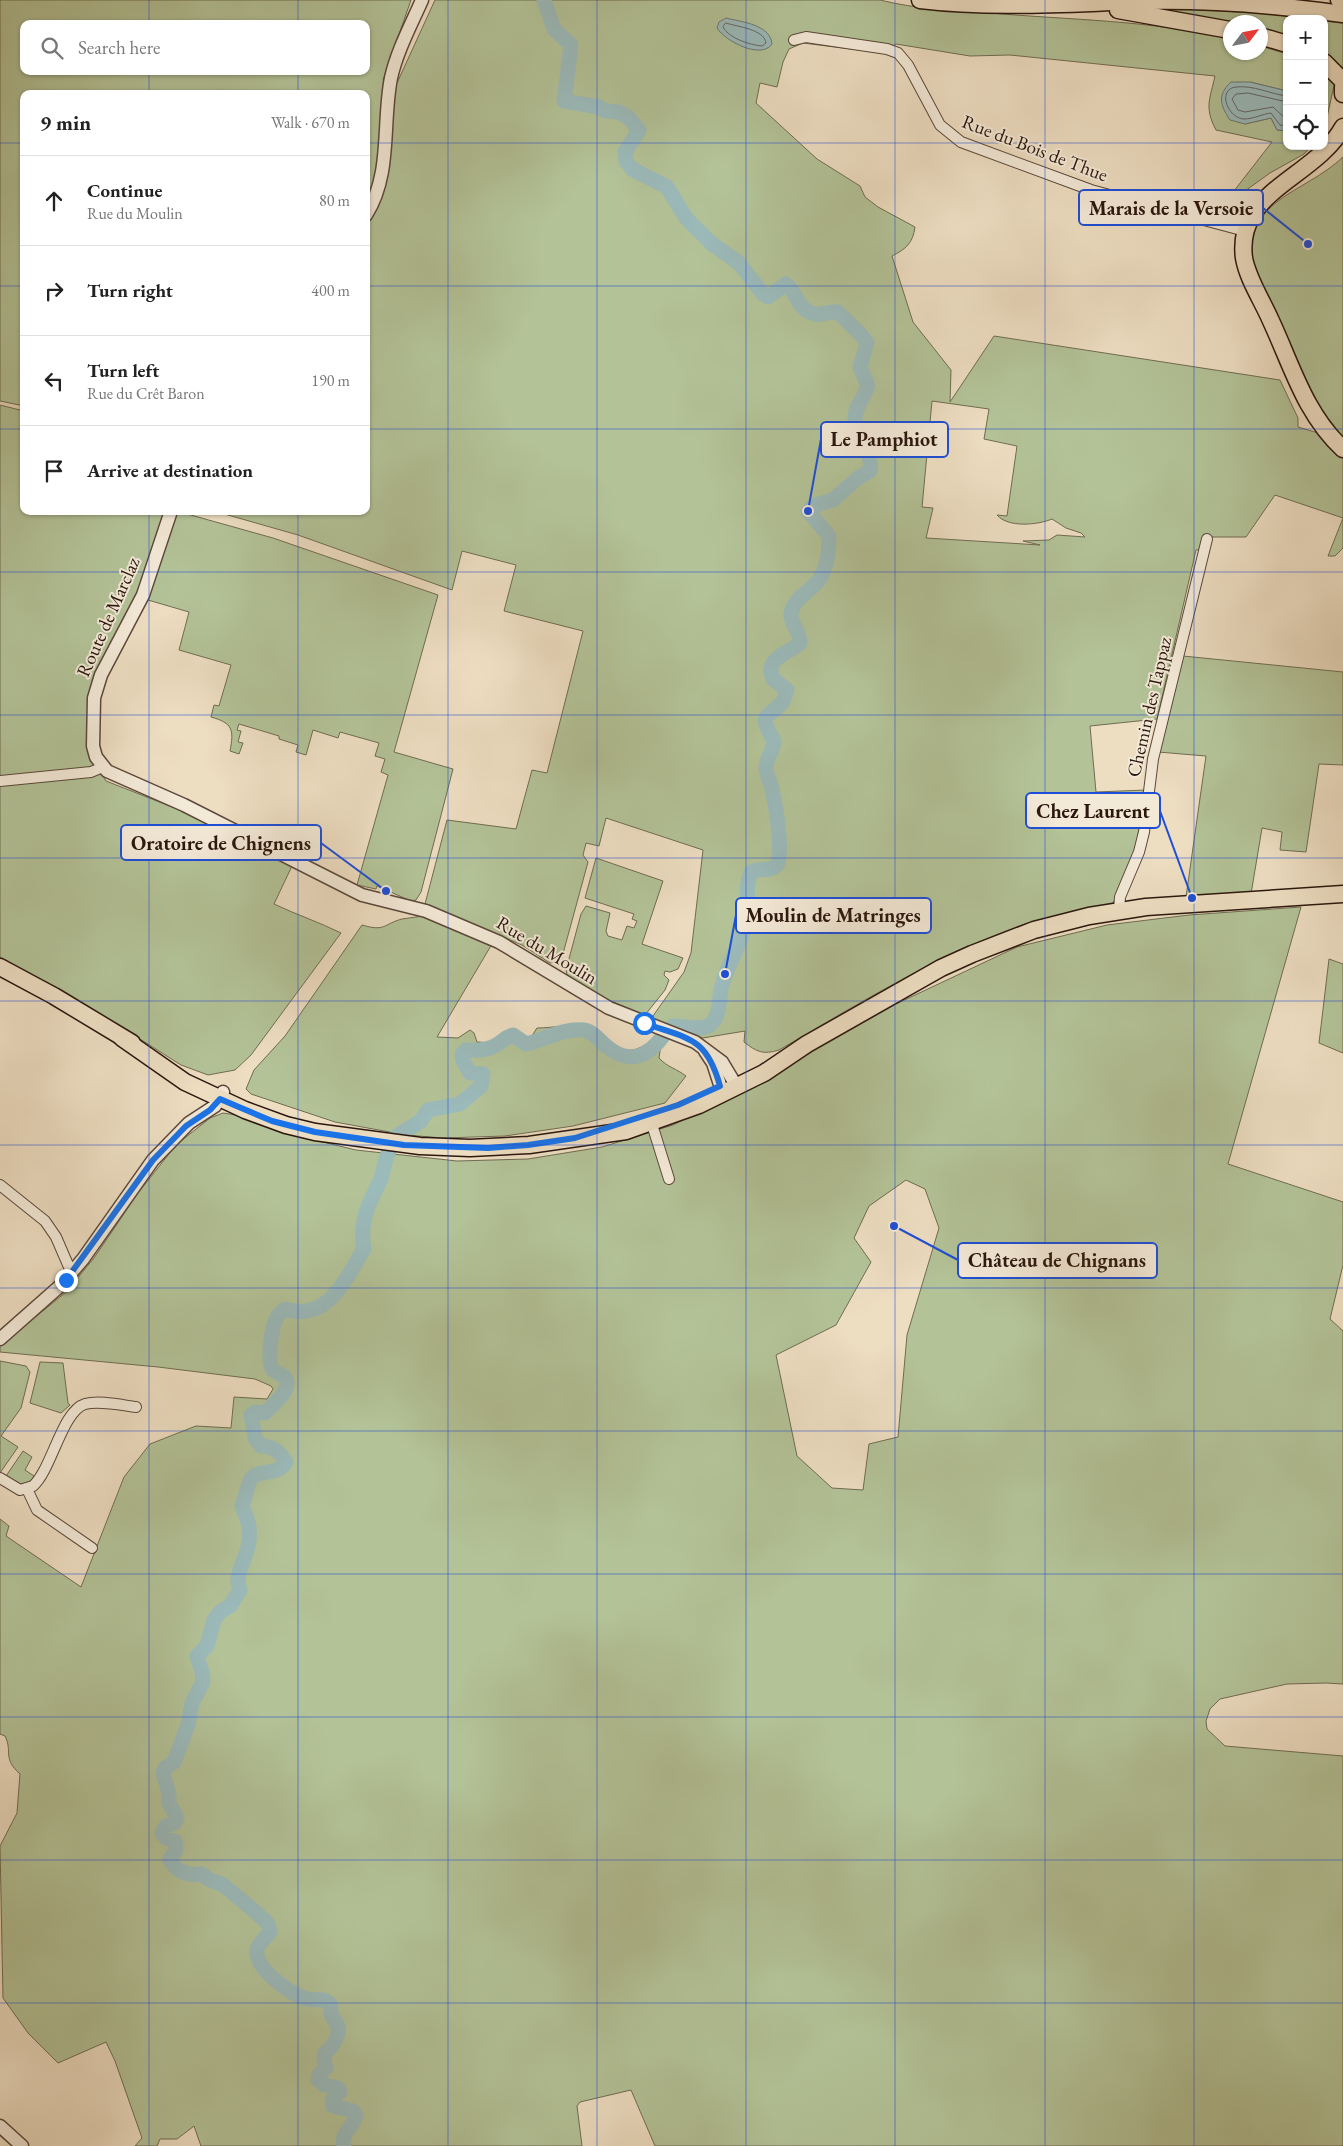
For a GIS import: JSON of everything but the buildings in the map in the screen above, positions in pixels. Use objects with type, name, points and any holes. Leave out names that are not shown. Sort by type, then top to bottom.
[{"type":"main road","points":[[920,0],[982,6],[1197,1],[1280,6],[1343,14]]},
{"type":"main road","points":[[1339,0],[1343,1]]},
{"type":"main road","points":[[1078,4],[1223,29]]},
{"type":"main road","points":[[1268,38],[1283,43]]},
{"type":"main road","points":[[1328,66],[1343,81]]},
{"type":"main road","points":[[1343,87],[1343,94]]},
{"type":"main road","points":[[1343,127],[1334,141],[1260,204],[1240,230],[1246,263],[1283,353],[1315,417],[1343,449]]},
{"type":"main road","points":[[0,966],[54,996],[215,1093],[344,1136],[404,1145],[458,1148],[528,1145],[618,1132],[772,1069],[807,1044],[911,984],[972,954],[1034,930],[1118,910],[1192,903],[1343,894]]},
{"type":"street","points":[[370,207],[380,187],[394,67],[422,0]]},
{"type":"street","name":"Rue du Bois de Thue","points":[[794,40],[806,38],[893,51],[905,61],[940,125],[962,142],[1090,190],[1240,230]]},
{"type":"street","name":"Route de Marclaz","points":[[103,767],[94,750],[92,739],[94,698],[101,675],[135,613],[146,586],[169,515]]},
{"type":"street","name":"Chemin des Tappaz","points":[[1118,910],[1119,901],[1139,852],[1144,832],[1153,759],[1207,539]]},
{"type":"street","points":[[0,781],[91,772],[103,767]]},
{"type":"street","name":"Rue du Moulin","points":[[103,767],[118,777],[184,805],[368,897],[420,909],[478,932],[523,954],[609,1008],[689,1039],[702,1047],[719,1059],[729,1087]]},
{"type":"street","points":[[0,1339],[72,1274],[141,1175],[190,1123],[215,1093]]},
{"type":"street","points":[[650,1119],[669,1179]]},
{"type":"street","points":[[0,1185],[45,1221],[56,1237],[72,1274]]},
{"type":"street","points":[[0,1478],[16,1488],[27,1489],[38,1481],[77,1409],[89,1403],[136,1407]]},
{"type":"street","points":[[27,1489],[37,1510],[92,1548]]},
{"type":"street","points":[[0,2126],[22,2146]]},
{"type":"green space","points":[[0,0],[411,0],[383,80],[397,83],[435,0],[880,0],[907,6],[935,9],[1140,24],[1200,33],[1223,38],[1223,60],[1268,60],[1268,48],[1283,53],[1283,90],[1250,82],[1245,124],[1271,118],[1277,130],[1283,131],[1283,150],[1308,150],[1304,154],[1270,173],[1220,209],[1272,142],[1216,130],[1209,109],[1215,76],[1010,55],[970,56],[896,44],[883,53],[803,43],[789,49],[783,62],[777,87],[760,83],[756,103],[817,159],[860,186],[865,197],[878,207],[915,227],[913,237],[908,245],[892,256],[913,322],[951,370],[950,402],[994,336],[1280,380],[1298,418],[1298,427],[1318,433],[1343,458],[1343,518],[1275,495],[1246,537],[1210,537],[1209,548],[1196,550],[1157,719],[1090,726],[1096,792],[1146,790],[1135,853],[1113,903],[1038,920],[983,940],[894,984],[779,1050],[764,1052],[753,1048],[744,1042],[745,1031],[703,1038],[657,1022],[653,1016],[684,972],[691,953],[703,850],[606,818],[599,846],[586,843],[583,855],[588,862],[561,961],[550,963],[522,945],[425,904],[447,820],[516,829],[532,770],[547,773],[583,631],[504,611],[516,565],[462,551],[452,590],[298,535],[228,515],[370,515],[370,90],[20,90],[20,405],[0,401]],"holes":[[[932,401],[989,409],[984,439],[1017,446],[1007,516],[997,515],[1008,522],[1016,524],[1039,523],[1052,519],[1066,528],[1081,533],[1085,537],[1057,535],[1049,540],[1023,541],[1040,545],[926,538],[933,508],[922,507]]]},
{"type":"green space","points":[[1160,8],[1283,16],[1283,39],[1268,36],[1268,15],[1223,15],[1223,21],[1159,11]]},
{"type":"green space","points":[[1328,21],[1343,23],[1343,72],[1328,62]]},
{"type":"green space","points":[[1328,76],[1335,81],[1328,113]]},
{"type":"green space","points":[[1343,157],[1343,437],[1320,409],[1311,391],[1254,268],[1252,245],[1256,227],[1265,213],[1278,201],[1327,170]]},
{"type":"green space","points":[[0,405],[20,410],[20,515],[163,515],[131,610],[89,700],[87,725],[91,757],[106,781],[185,812],[292,866],[274,904],[341,933],[251,1055],[235,1070],[208,1075],[181,1065],[102,1015],[0,957]]},
{"type":"green space","points":[[175,515],[191,515],[273,538],[438,595],[394,752],[453,769],[421,892],[416,900],[411,901],[377,886],[376,889],[357,885],[388,775],[381,772],[385,759],[375,756],[379,743],[340,732],[338,738],[313,730],[306,755],[296,752],[298,745],[279,739],[279,736],[239,724],[237,730],[241,731],[238,742],[243,743],[239,754],[230,751],[232,733],[230,728],[224,722],[211,717],[214,705],[219,706],[231,665],[179,650],[189,612],[148,600]]},
{"type":"green space","points":[[1343,518],[1343,548],[1335,556],[1328,556]]},
{"type":"green space","points":[[1183,656],[1343,672],[1343,765],[1319,764],[1306,852],[1280,850],[1282,832],[1262,828],[1251,894],[1186,897],[1206,756],[1158,752]]},
{"type":"green space","points":[[596,858],[663,881],[642,944],[683,958],[678,969],[670,972],[665,971],[664,975],[669,980],[665,990],[645,1015],[606,999],[567,975],[566,970],[581,914],[586,906],[610,913],[606,931],[608,936],[622,940],[627,926],[634,928],[637,921],[632,919],[634,914],[585,898]]},
{"type":"green space","points":[[1301,907],[1228,1164],[1343,1202],[1343,1265],[1330,1319],[1343,1331],[1343,1684],[1287,1684],[1220,1699],[1210,1709],[1206,1721],[1207,1729],[1225,1746],[1343,1756],[1343,2146],[655,2146],[631,2090],[580,2102],[577,2106],[582,2146],[201,2146],[194,2126],[177,2139],[160,2139],[157,2146],[135,2146],[142,2138],[115,2061],[106,2042],[58,2063],[28,2033],[3,1998],[0,1846],[17,1813],[20,1774],[9,1759],[5,1736],[0,1734],[0,1519],[9,1526],[6,1536],[81,1587],[124,1477],[150,1444],[196,1426],[231,1428],[234,1397],[267,1399],[273,1389],[271,1386],[255,1379],[158,1367],[0,1352],[0,1346],[66,1292],[94,1258],[138,1193],[176,1145],[210,1118],[223,1113],[236,1115],[302,1137],[356,1150],[457,1161],[528,1159],[602,1147],[673,1125],[789,1065],[896,1004],[1017,947],[1107,925],[1189,915]],"holes":[[[906,1180],[925,1189],[939,1228],[907,1335],[898,1437],[869,1444],[863,1490],[832,1488],[797,1456],[776,1355],[836,1325],[871,1262],[854,1238],[869,1206]]]},
{"type":"green space","points":[[423,916],[492,944],[437,1037],[458,1038],[470,1030],[474,1033],[477,1042],[493,1043],[502,1033],[512,1030],[530,1039],[537,1028],[584,1026],[612,1048],[627,1051],[647,1044],[660,1034],[665,1036],[661,1044],[659,1058],[665,1064],[686,1076],[665,1103],[573,1126],[505,1136],[443,1138],[406,1135],[335,1122],[251,1094],[246,1089],[254,1070],[285,1036],[362,925],[376,928],[402,919]]},
{"type":"green space","points":[[1329,959],[1343,964],[1343,1053],[1319,1043]]},
{"type":"green space","points":[[0,1361],[26,1366],[30,1372],[21,1408],[1,1436],[18,1447],[0,1473]]},
{"type":"green space","points":[[40,1362],[63,1363],[68,1403],[70,1405],[61,1413],[30,1403]]},
{"type":"green space","points":[[23,1451],[32,1457],[25,1470],[34,1476],[32,1480],[22,1485],[6,1476]]},
{"type":"water","points":[[726,18],[761,28],[770,37],[772,44],[760,50],[743,47],[735,43],[717,28],[719,22]]},
{"type":"water","points":[[1231,82],[1250,82],[1283,90],[1283,131],[1277,130],[1271,118],[1245,124],[1230,120],[1222,105],[1222,96]]},
{"type":"waterway","points":[[544,0],[554,29],[571,45],[564,101],[599,107],[606,111],[619,112],[629,118],[639,130],[625,152],[626,161],[632,169],[667,187],[686,218],[712,244],[739,263],[763,294],[768,297],[786,284],[801,305],[809,312],[815,314],[838,312],[867,343],[860,367],[868,386],[858,406],[855,419],[858,433],[871,464],[870,471],[859,477],[833,500],[813,506],[808,511],[829,536],[827,560],[824,571],[818,581],[798,599],[792,608],[791,618],[799,635],[800,643],[779,657],[772,666],[773,679],[787,690],[783,702],[768,715],[765,721],[774,741],[766,767],[777,817],[779,861],[774,868],[751,872],[747,891],[747,920],[721,989],[716,1018],[710,1025],[702,1028],[673,1026]]},
{"type":"waterway","points":[[395,1137],[421,1121],[428,1110],[460,1104],[481,1086],[483,1074],[470,1073],[463,1061],[462,1054],[466,1050],[491,1048],[513,1035],[526,1044],[561,1032],[583,1030],[593,1034],[613,1051],[629,1057],[643,1054],[650,1050],[663,1036]]},
{"type":"waterway","points":[[344,2146],[344,2138],[356,2115],[353,2111],[333,2106],[333,2099],[340,2092],[338,2088],[324,2085],[318,2080],[319,2075],[326,2068],[325,2053],[333,2045],[338,2034],[338,2027],[331,2012],[331,2005],[324,2000],[310,2000],[300,1997],[284,1987],[268,1973],[258,1957],[257,1950],[260,1943],[270,1932],[268,1924],[261,1917],[223,1885],[209,1880],[202,1874],[183,1872],[173,1864],[170,1859],[176,1850],[175,1841],[166,1838],[162,1833],[166,1826],[175,1823],[177,1818],[169,1803],[169,1794],[163,1773],[165,1768],[174,1762],[188,1725],[192,1703],[203,1682],[197,1656],[207,1646],[214,1620],[221,1611],[230,1606],[240,1590],[238,1578],[248,1547],[249,1536],[248,1523],[242,1506],[251,1479],[258,1474],[278,1469],[286,1462],[275,1450],[261,1446],[255,1438],[251,1415],[255,1412],[265,1413],[279,1399],[287,1386],[285,1377],[275,1372],[271,1366],[270,1344],[275,1321],[278,1315],[285,1309],[300,1312],[313,1310],[324,1304],[334,1295],[350,1273],[364,1249],[363,1230],[366,1214],[381,1178],[389,1151]]},
{"type":"place","name":"Marais de la Versoie","points":[[1308,244]]},
{"type":"place","name":"Le Pamphiot","points":[[808,511]]},
{"type":"place","name":"Oratoire de Chignens","points":[[386,891]]},
{"type":"place","name":"Chez Laurent","points":[[1192,898]]},
{"type":"place","name":"Moulin de Matringes","points":[[725,974]]},
{"type":"place","name":"Château de Chignans","points":[[894,1226]]},
{"type":"route","points":[[66,1280],[153,1160],[186,1126],[210,1110],[220,1099],[258,1116],[286,1125],[315,1132],[404,1145],[488,1148],[558,1142],[678,1105],[720,1086],[713,1063],[702,1047],[689,1039],[644,1023]]}]
